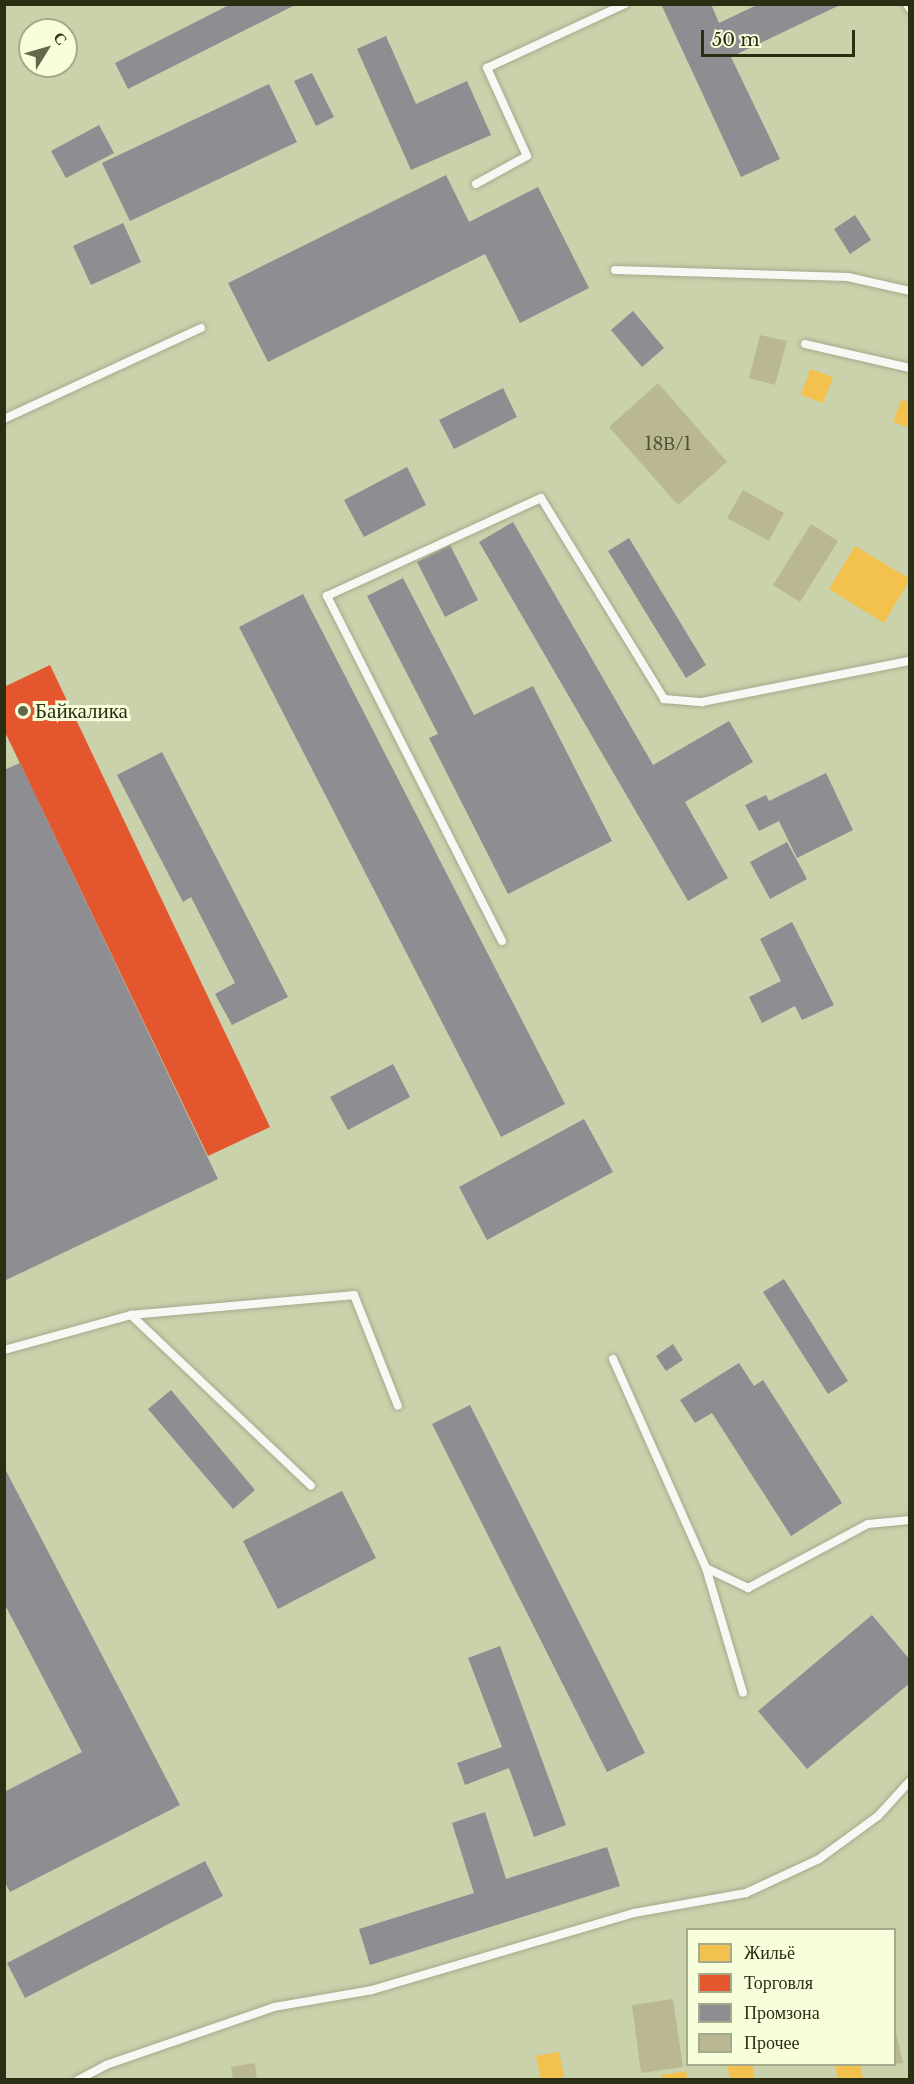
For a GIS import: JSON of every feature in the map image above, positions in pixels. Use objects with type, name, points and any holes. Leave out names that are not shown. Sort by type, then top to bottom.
[{"type":"lane","points":[[476,184],[527,156],[487,68],[625,4]]},
{"type":"lane","points":[[907,4],[909,9]]},
{"type":"lane","points":[[615,270],[848,277],[909,291]]},
{"type":"lane","points":[[4,419],[201,328]]},
{"type":"lane","points":[[805,344],[909,368]]},
{"type":"lane","points":[[502,941],[327,596],[541,498],[664,699],[702,702],[909,661]]},
{"type":"lane","points":[[4,1350],[131,1315],[354,1295],[398,1406]]},
{"type":"lane","points":[[131,1315],[311,1486]]},
{"type":"lane","points":[[613,1359],[706,1568],[743,1693]]},
{"type":"lane","points":[[706,1568],[748,1588],[868,1524],[909,1520]]},
{"type":"lane","points":[[78,2079],[106,2065],[274,2007],[372,1990],[634,1913],[746,1893],[819,1859],[878,1816],[909,1780]]},
{"type":"building: Жильё","points":[[810,369],[833,377],[823,403],[801,395]]},
{"type":"building: Жильё","points":[[901,400],[910,402],[910,428],[893,422]]},
{"type":"building: Жильё","points":[[855,546],[910,579],[884,623],[829,589]]},
{"type":"building: Жильё","points":[[559,2052],[564,2077],[541,2080],[536,2056]]},
{"type":"building: Жильё","points":[[727,2066],[752,2066],[755,2080],[730,2080]]},
{"type":"building: Жильё","points":[[835,2066],[860,2066],[863,2079],[838,2080]]},
{"type":"building: Жильё","points":[[686,2071],[688,2080],[663,2080],[662,2075]]},
{"type":"building: Торговля","points":[[50,665],[270,1127],[208,1156],[4,730],[4,687]]},
{"type":"building: Промзона","points":[[231,4],[297,4],[128,89],[115,63]]},
{"type":"building: Промзона","points":[[661,4],[711,4],[719,23],[759,4],[842,4],[731,57],[780,159],[741,177]]},
{"type":"building: Промзона","points":[[386,36],[416,104],[467,81],[491,135],[411,170],[357,49]]},
{"type":"building: Промзона","points":[[312,73],[334,117],[316,126],[294,81]]},
{"type":"building: Промзона","points":[[269,84],[297,142],[130,221],[102,163]]},
{"type":"building: Промзона","points":[[99,125],[114,153],[66,178],[51,151]]},
{"type":"building: Промзона","points":[[446,175],[469,222],[538,187],[589,288],[520,323],[485,254],[268,362],[228,283]]},
{"type":"building: Промзона","points":[[855,215],[871,240],[850,254],[834,229]]},
{"type":"building: Промзона","points":[[123,223],[141,262],[91,285],[73,246]]},
{"type":"building: Промзона","points":[[633,311],[664,348],[642,367],[611,330]]},
{"type":"building: Промзона","points":[[503,388],[517,417],[454,449],[439,420]]},
{"type":"building: Промзона","points":[[407,467],[426,505],[364,537],[344,500]]},
{"type":"building: Промзона","points":[[513,522],[653,765],[729,721],[753,762],[685,802],[728,878],[688,901],[479,542]]},
{"type":"building: Промзона","points":[[629,538],[706,665],[686,678],[608,551]]},
{"type":"building: Промзона","points":[[450,545],[478,600],[445,617],[417,562]]},
{"type":"building: Промзона","points":[[403,578],[474,715],[533,686],[612,841],[508,894],[429,738],[438,734],[367,596]]},
{"type":"building: Промзона","points":[[303,594],[565,1104],[501,1137],[239,627]]},
{"type":"building: Промзона","points":[[162,752],[288,997],[232,1025],[215,994],[235,983],[191,897],[183,902],[117,775]]},
{"type":"building: Промзона","points":[[20,763],[218,1179],[4,1281],[4,770]]},
{"type":"building: Промзона","points":[[826,773],[853,830],[797,858],[779,821],[759,831],[745,805],[766,795],[769,801]]},
{"type":"building: Промзона","points":[[787,842],[807,879],[770,899],[750,862]]},
{"type":"building: Промзона","points":[[792,922],[834,1005],[802,1020],[795,1006],[762,1023],[749,997],[781,981],[760,939]]},
{"type":"building: Промзона","points":[[393,1064],[410,1097],[348,1130],[330,1097]]},
{"type":"building: Промзона","points":[[584,1119],[613,1172],[487,1240],[459,1187]]},
{"type":"building: Промзона","points":[[784,1279],[848,1381],[828,1394],[763,1292]]},
{"type":"building: Промзона","points":[[673,1344],[683,1360],[666,1371],[656,1356]]},
{"type":"building: Промзона","points":[[739,1363],[754,1386],[763,1380],[842,1503],[791,1536],[712,1413],[695,1423],[680,1400]]},
{"type":"building: Промзона","points":[[171,1390],[255,1490],[233,1509],[148,1409]]},
{"type":"building: Промзона","points":[[470,1405],[645,1753],[607,1772],[432,1424]]},
{"type":"building: Промзона","points":[[4,1467],[180,1805],[10,1892],[4,1881],[4,1792],[82,1752],[4,1603]]},
{"type":"building: Промзона","points":[[342,1491],[376,1558],[278,1609],[243,1541]]},
{"type":"building: Промзона","points":[[872,1615],[910,1660],[910,1683],[807,1769],[758,1711]]},
{"type":"building: Промзона","points":[[500,1646],[566,1825],[534,1837],[509,1768],[465,1785],[457,1763],[502,1747],[468,1658]]},
{"type":"building: Промзона","points":[[485,1812],[506,1879],[607,1847],[620,1886],[370,1965],[359,1929],[474,1893],[452,1823]]},
{"type":"building: Промзона","points":[[205,1861],[223,1896],[25,1998],[7,1963]]},
{"type":"building: Прочее","points":[[760,335],[787,341],[775,385],[749,378]]},
{"type":"building: Прочее","points":[[658,383],[727,462],[678,505],[609,427]]},
{"type":"building: Прочее","points":[[743,490],[784,513],[769,541],[727,518]]},
{"type":"building: Прочее","points":[[811,524],[838,541],[800,602],[773,585]]},
{"type":"building: Прочее","points":[[673,1999],[683,2067],[641,2073],[632,2005]]},
{"type":"building: Прочее","points":[[896,2032],[903,2063],[896,2064]]},
{"type":"building: Прочее","points":[[255,2063],[257,2080],[233,2080],[231,2067]]},
{"type":"place","name":"Байкалика","points":[[23,711]]}]
